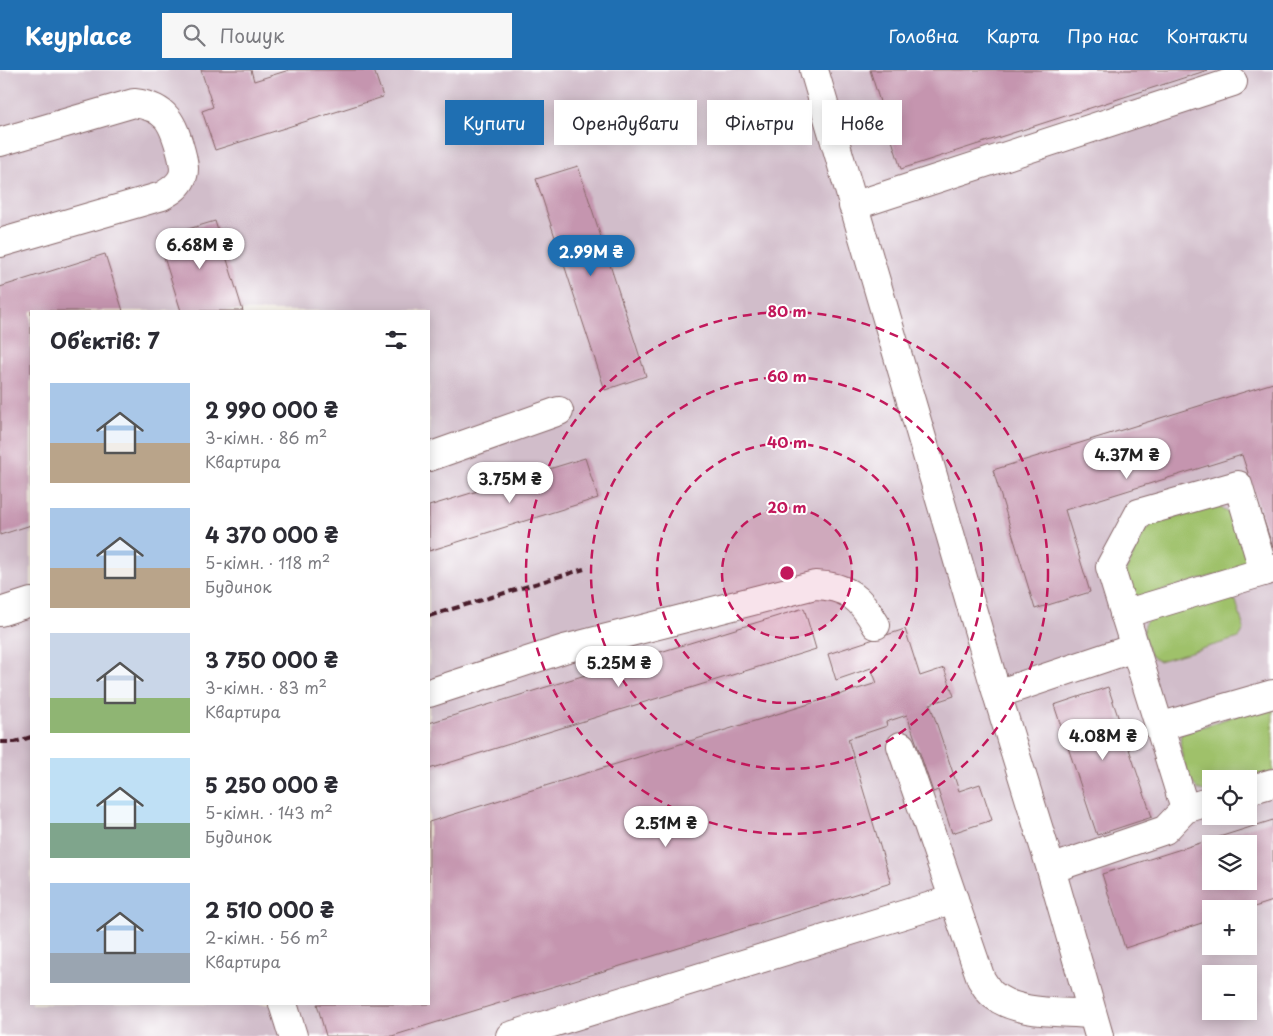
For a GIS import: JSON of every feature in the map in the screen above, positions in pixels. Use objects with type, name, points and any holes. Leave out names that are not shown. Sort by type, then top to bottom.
[{"type":"lane","points":[[814,70],[997,694],[1051,869],[1095,1025],[1007,1004],[991,994],[981,980],[901,746]]},
{"type":"lane","points":[[853,206],[1233,82]]},
{"type":"lane","points":[[0,142],[134,103],[148,105],[162,112],[173,126],[184,164],[182,177],[175,188],[162,196],[0,243]]},
{"type":"lane","points":[[430,457],[559,411]]},
{"type":"lane","points":[[1124,614],[1269,570],[1238,485],[1139,514],[1110,567],[1134,648],[1186,809]]},
{"type":"lane","points":[[430,692],[564,649],[815,585],[833,585],[850,594],[866,606],[876,625]]},
{"type":"lane","points":[[0,612],[30,602]]},
{"type":"lane","points":[[997,694],[1134,648]]},
{"type":"lane","points":[[1159,727],[1273,694]]},
{"type":"lane","points":[[1257,788],[1273,783]]},
{"type":"lane","points":[[1051,869],[1165,830],[1186,809],[1202,804]]},
{"type":"lane","points":[[510,1036],[954,899]]},
{"type":"lane","points":[[283,1005],[293,1036]]},
{"type":"shaded area","points":[[0,70],[1273,70],[1273,1036],[0,1036]]},
{"type":"green space","points":[[1212,505],[1221,508],[1234,520],[1242,537],[1250,565],[1133,599],[1125,573],[1144,532],[1154,523]]},
{"type":"green space","points":[[1226,596],[1236,601],[1244,629],[1239,638],[1159,661],[1150,655],[1143,632],[1145,623],[1148,620]]},
{"type":"green space","points":[[1273,703],[1273,772],[1257,777],[1257,770],[1202,770],[1202,790],[1198,790],[1184,764],[1180,741],[1181,734]]},
{"type":"building","points":[[201,70],[251,70],[254,81],[289,70],[374,70],[383,97],[215,150],[202,111],[213,107]]},
{"type":"building","points":[[870,70],[1208,70],[901,169],[893,145],[902,145],[902,100],[879,100]]},
{"type":"building","points":[[578,166],[646,376],[605,390],[536,179]]},
{"type":"building","points":[[215,221],[243,310],[181,310],[158,238]]},
{"type":"building","points":[[105,254],[123,310],[30,310],[30,525],[0,535],[0,287]]},
{"type":"building","points":[[1273,383],[1273,548],[1242,455],[1065,510],[1090,592],[1035,609],[993,470]]},
{"type":"building","points":[[585,458],[598,498],[430,551],[430,506]]},
{"type":"building","points":[[804,608],[816,649],[430,769],[430,723]]},
{"type":"building","points":[[905,629],[920,676],[944,668],[954,696],[930,704],[959,791],[980,784],[992,820],[952,833],[938,790],[933,792],[907,715],[886,722],[887,726],[848,739],[891,883],[392,1036],[326,1036],[317,1005],[430,1005],[430,822],[877,683],[871,668],[836,680],[828,654]]},
{"type":"building","points":[[1108,687],[1152,817],[1097,835],[1054,705]]},
{"type":"building","points":[[1273,820],[1273,901],[1257,906],[1257,900],[1202,900],[1202,923],[1125,948],[1102,874],[1202,842],[1202,890],[1257,890],[1257,835],[1226,835]]},
{"type":"railway","points":[[430,616],[584,569]]},
{"type":"railway","points":[[0,742],[15,742],[30,737]]}]
